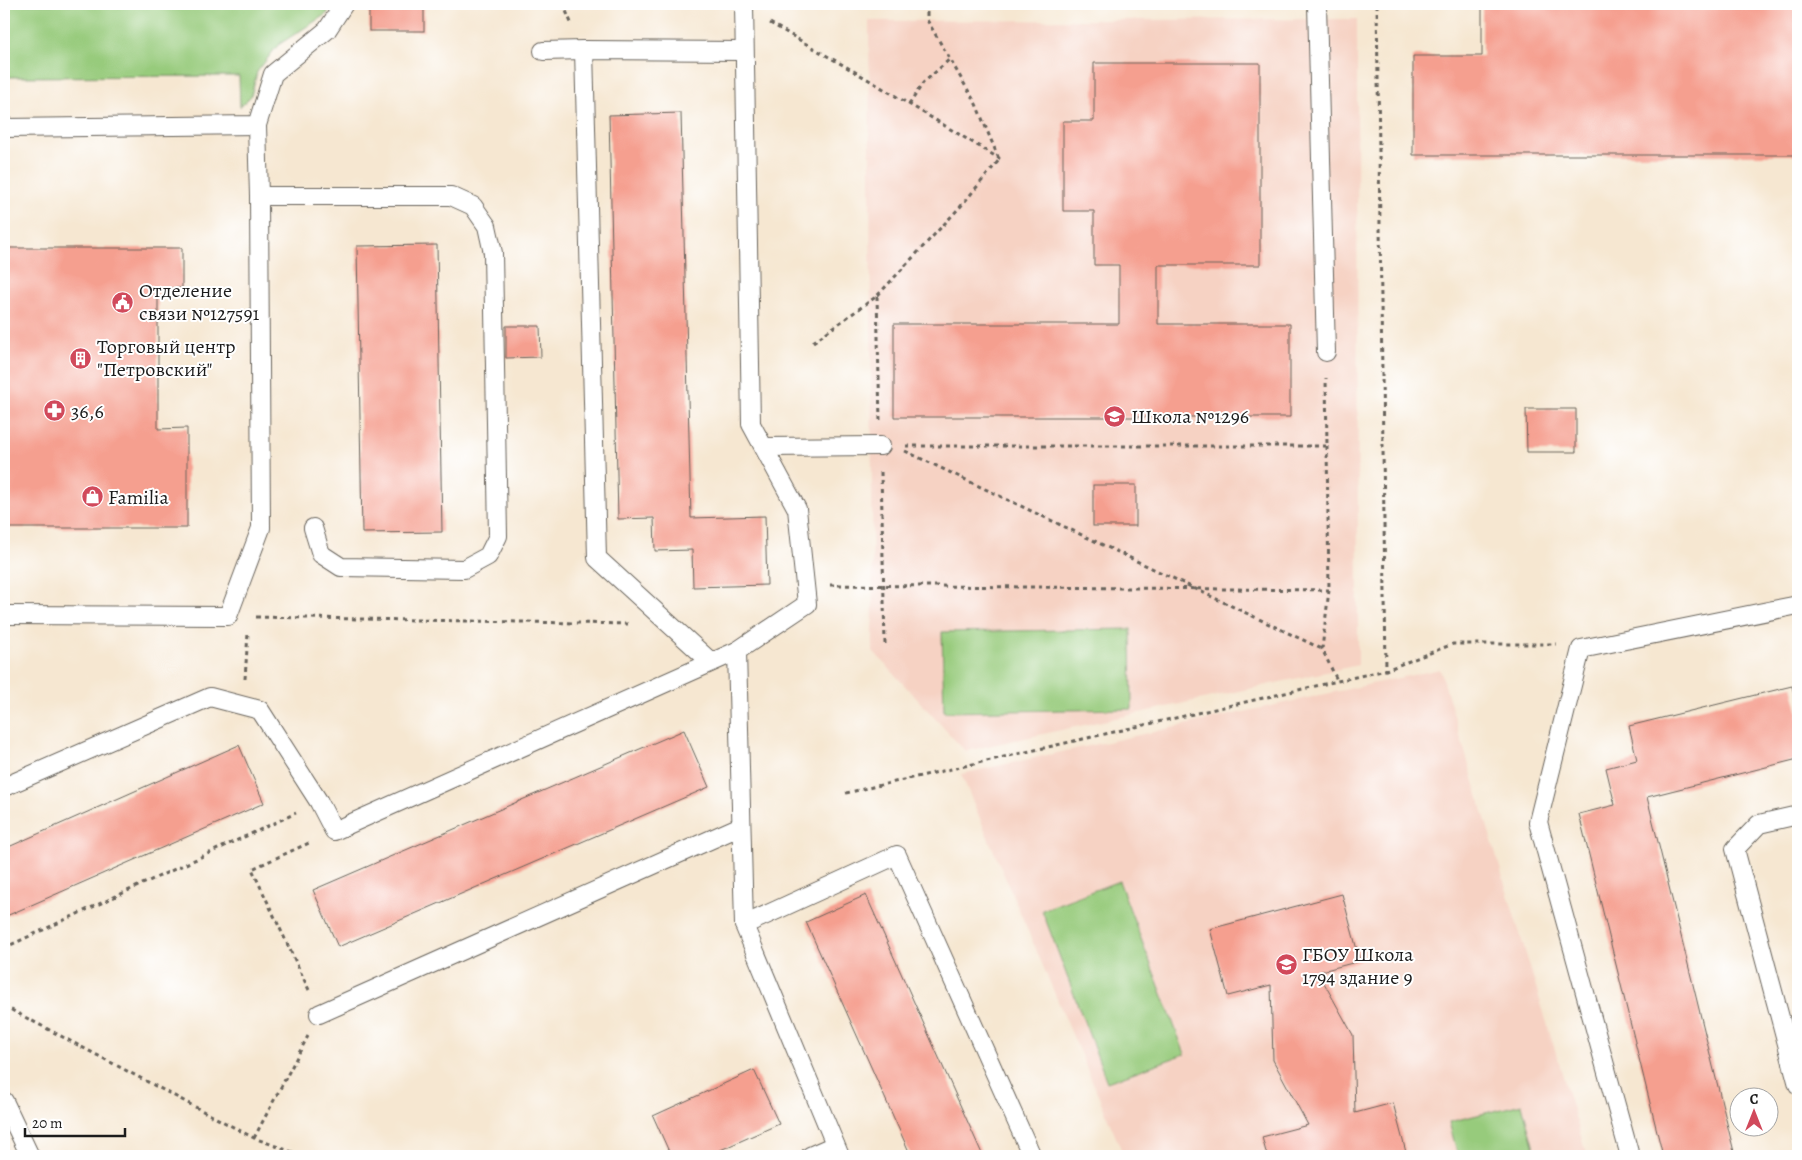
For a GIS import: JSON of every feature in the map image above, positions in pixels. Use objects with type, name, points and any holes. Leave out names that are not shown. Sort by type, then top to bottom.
[{"type":"lane","points":[[4,615],[228,616],[261,528],[257,125],[273,74],[327,30],[344,4]]},
{"type":"lane","points":[[1317,4],[1326,352]]},
{"type":"lane","points":[[4,787],[210,698],[260,710],[319,802],[334,831],[737,651],[807,604],[797,509],[751,424],[744,6]]},
{"type":"lane","points":[[584,50],[597,558],[711,662]]},
{"type":"lane","points":[[543,51],[744,51]]},
{"type":"lane","points":[[4,128],[257,125]]},
{"type":"lane","points":[[259,196],[451,196],[473,206],[487,226],[493,252],[498,536],[488,556],[464,569],[341,568],[321,554],[314,528]]},
{"type":"lane","points":[[764,447],[888,446]]},
{"type":"lane","points":[[1630,1156],[1538,822],[1581,649],[1798,605]]},
{"type":"lane","points":[[737,651],[744,925],[838,1151],[810,1156]]},
{"type":"lane","points":[[1798,815],[1759,824],[1735,849],[1798,1085]]},
{"type":"lane","points":[[319,1014],[741,826]]},
{"type":"lane","points":[[744,925],[897,855],[1032,1156]]},
{"type":"lane","points":[[4,1100],[30,1156]]},
{"type":"path","points":[[927,4],[927,20],[976,104],[1000,159]]},
{"type":"path","points":[[1377,4],[1386,670]]},
{"type":"path","points":[[744,6],[1000,159]]},
{"type":"path","points":[[909,105],[923,83],[950,59]]},
{"type":"path","points":[[813,342],[877,296],[960,206],[1000,159]]},
{"type":"path","points":[[1326,352],[1329,590],[1322,649],[1336,680]]},
{"type":"path","points":[[888,446],[1327,446]]},
{"type":"path","points":[[888,446],[1322,649]]},
{"type":"path","points":[[805,585],[1329,590]]},
{"type":"path","points":[[228,616],[670,625]]},
{"type":"path","points":[[243,706],[248,617]]},
{"type":"path","points":[[846,793],[1386,670],[1453,644],[1556,644],[1581,649]]},
{"type":"path","points":[[4,948],[319,802]]},
{"type":"path","points":[[254,1138],[319,1014],[252,869],[334,831]]},
{"type":"path","points":[[4,1006],[254,1138],[302,1156]]},
{"type":"shaded area","name":"Школа №1296","points":[[1357,19],[1358,665],[965,751],[873,651],[869,21]]},
{"type":"shaded area","name":"ГБОУ Школа 1794 здание 9","points":[[1440,669],[1587,1156],[1124,1156],[961,774]]},
{"type":"green space","points":[[4,4],[328,4],[328,13],[278,45],[257,72],[251,96],[240,107],[239,76],[4,77]]},
{"type":"green space","points":[[1131,629],[1132,709],[944,712],[942,632]]},
{"type":"green space","points":[[1119,881],[1185,1054],[1107,1082],[1042,910]]},
{"type":"green space","points":[[1522,1104],[1536,1156],[1458,1156],[1449,1122]]},
{"type":"building","points":[[369,4],[424,4],[424,31],[369,31]]},
{"type":"building","points":[[1482,4],[1798,4],[1798,155],[1413,155],[1413,56],[1482,56]]},
{"type":"building","points":[[1094,63],[1260,63],[1260,265],[1158,265],[1158,324],[1290,324],[1290,417],[894,417],[894,324],[1119,324],[1119,265],[1094,265],[1094,211],[1063,211],[1063,121],[1094,121]]},
{"type":"building","points":[[681,113],[691,518],[765,516],[767,585],[693,587],[692,550],[655,551],[654,518],[618,519],[609,115]]},
{"type":"building","points":[[437,245],[442,532],[362,533],[357,246]]},
{"type":"building","name":"Торговый центр \"Петровский\"","points":[[4,248],[182,248],[182,288],[158,288],[158,429],[187,428],[187,528],[4,528]]},
{"type":"building","points":[[506,326],[540,326],[541,357],[506,358]]},
{"type":"building","points":[[1526,409],[1576,409],[1576,452],[1527,452]]},
{"type":"building","points":[[1093,485],[1136,485],[1136,526],[1093,526]]},
{"type":"building","points":[[1792,686],[1798,710],[1798,759],[1647,797],[1735,1156],[1663,1156],[1579,814],[1615,805],[1606,768],[1637,760],[1629,726]]},
{"type":"building","points":[[684,730],[709,787],[338,947],[313,890]]},
{"type":"building","points":[[239,745],[264,803],[4,917],[4,849]]},
{"type":"building","points":[[1342,894],[1360,961],[1318,972],[1353,1035],[1355,1113],[1393,1103],[1407,1156],[1267,1156],[1262,1137],[1308,1125],[1273,1060],[1271,985],[1228,996],[1210,929]]},
{"type":"building","points":[[866,895],[983,1156],[911,1156],[806,922]]},
{"type":"building","points":[[754,1070],[779,1124],[707,1156],[671,1156],[653,1116]]},
{"type":"place","name":"Отделение связи №127591","points":[[123,302]]},
{"type":"place","name":"Торговый центр \"Петровский\"","points":[[81,358]]},
{"type":"place","name":"36,6","points":[[55,411]]},
{"type":"place","name":"Школа №1296","points":[[1115,416]]},
{"type":"place","name":"Familia","points":[[92,497]]},
{"type":"place","name":"ГБОУ Школа 1794 здание 9","points":[[1286,965]]}]
